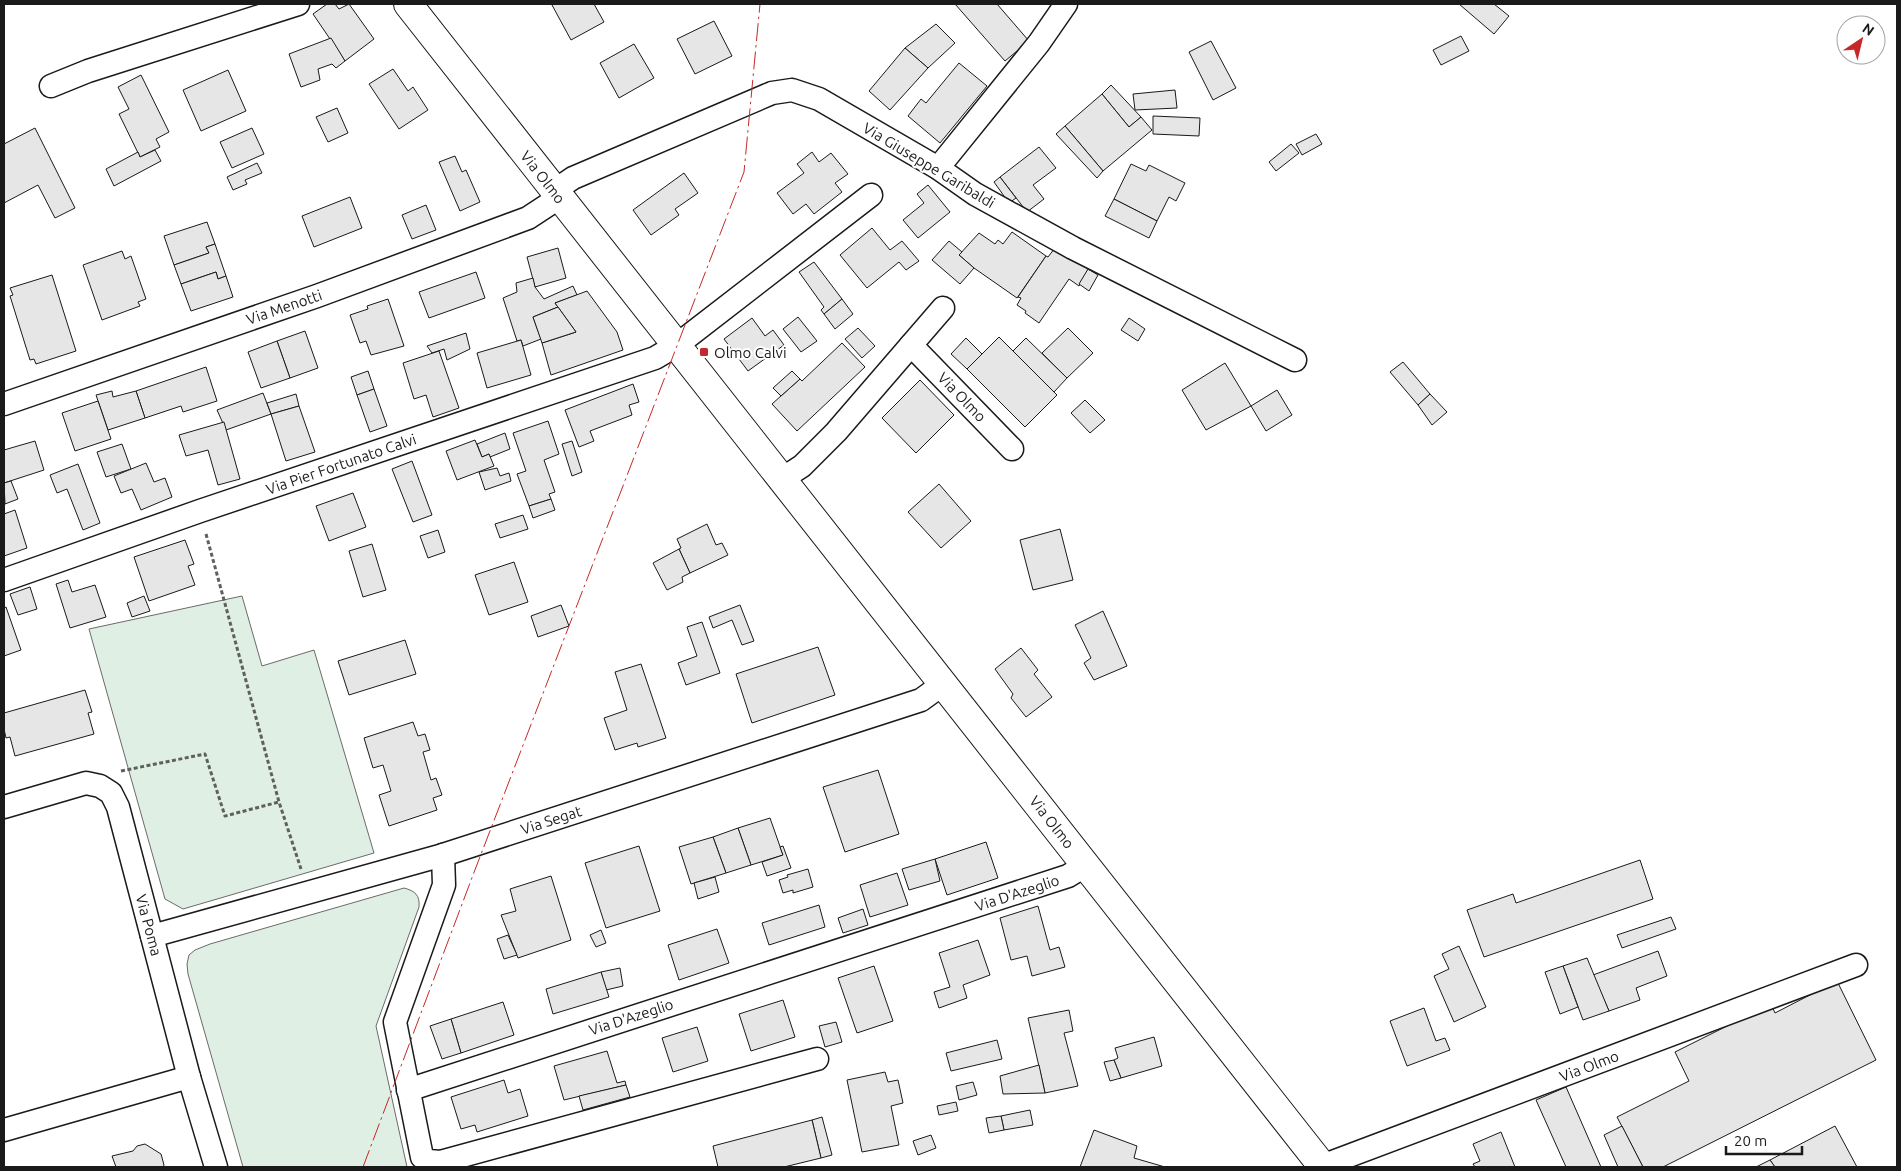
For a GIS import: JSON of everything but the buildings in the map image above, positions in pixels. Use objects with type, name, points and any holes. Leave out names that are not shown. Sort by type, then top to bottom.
[{"type":"street","points":[[51,86],[88,71],[298,4]]},
{"type":"street","points":[[938,168],[1039,43],[1066,4]]},
{"type":"street","name":"Via Olmo","points":[[412,5],[557,194],[1322,1167],[1856,965]]},
{"type":"street","name":"Via Giuseppe Garibaldi","points":[[557,194],[572,178],[772,93],[792,90],[820,99],[938,168],[975,194],[1073,248],[1295,360]]},
{"type":"street","name":"Via Menotti","points":[[4,404],[317,296],[528,218],[557,194]]},
{"type":"street","points":[[676,345],[871,195]]},
{"type":"street","points":[[782,479],[802,466],[836,432],[943,308]]},
{"type":"street","name":"Via Pier Fortunato Calvi","points":[[4,580],[200,511],[655,358],[676,345]]},
{"type":"street","name":"Via Olmo","points":[[911,345],[1012,449]]},
{"type":"street","name":"Via Segat","points":[[152,936],[443,855],[921,700],[943,684]]},
{"type":"street","name":"Via Poma","points":[[4,807],[86,783],[100,786],[111,793],[118,807],[189,1077],[216,1167]]},
{"type":"street","points":[[443,855],[444,885],[395,1022],[422,1157],[429,1161],[440,1162],[817,1059]]},
{"type":"street","name":"Via D'Azeglio","points":[[408,1090],[1068,876],[1086,866]]},
{"type":"street","points":[[4,1130],[189,1077]]},
{"type":"path","points":[[200,511],[279,802],[301,871]]},
{"type":"path","points":[[118,772],[205,754],[225,816],[279,802]]},
{"type":"green space","points":[[242,596],[262,666],[314,650],[374,853],[183,909],[165,899],[89,629]]},
{"type":"green space","points":[[404,888],[416,894],[419,899],[419,907],[376,1026],[407,1167],[243,1167],[188,974],[187,964],[189,955],[195,950],[210,944]]},
{"type":"power","points":[[363,1167],[473,875],[744,172],[760,4]]},
{"type":"place","name":"Olmo Calvi","points":[[704,352]]}]
